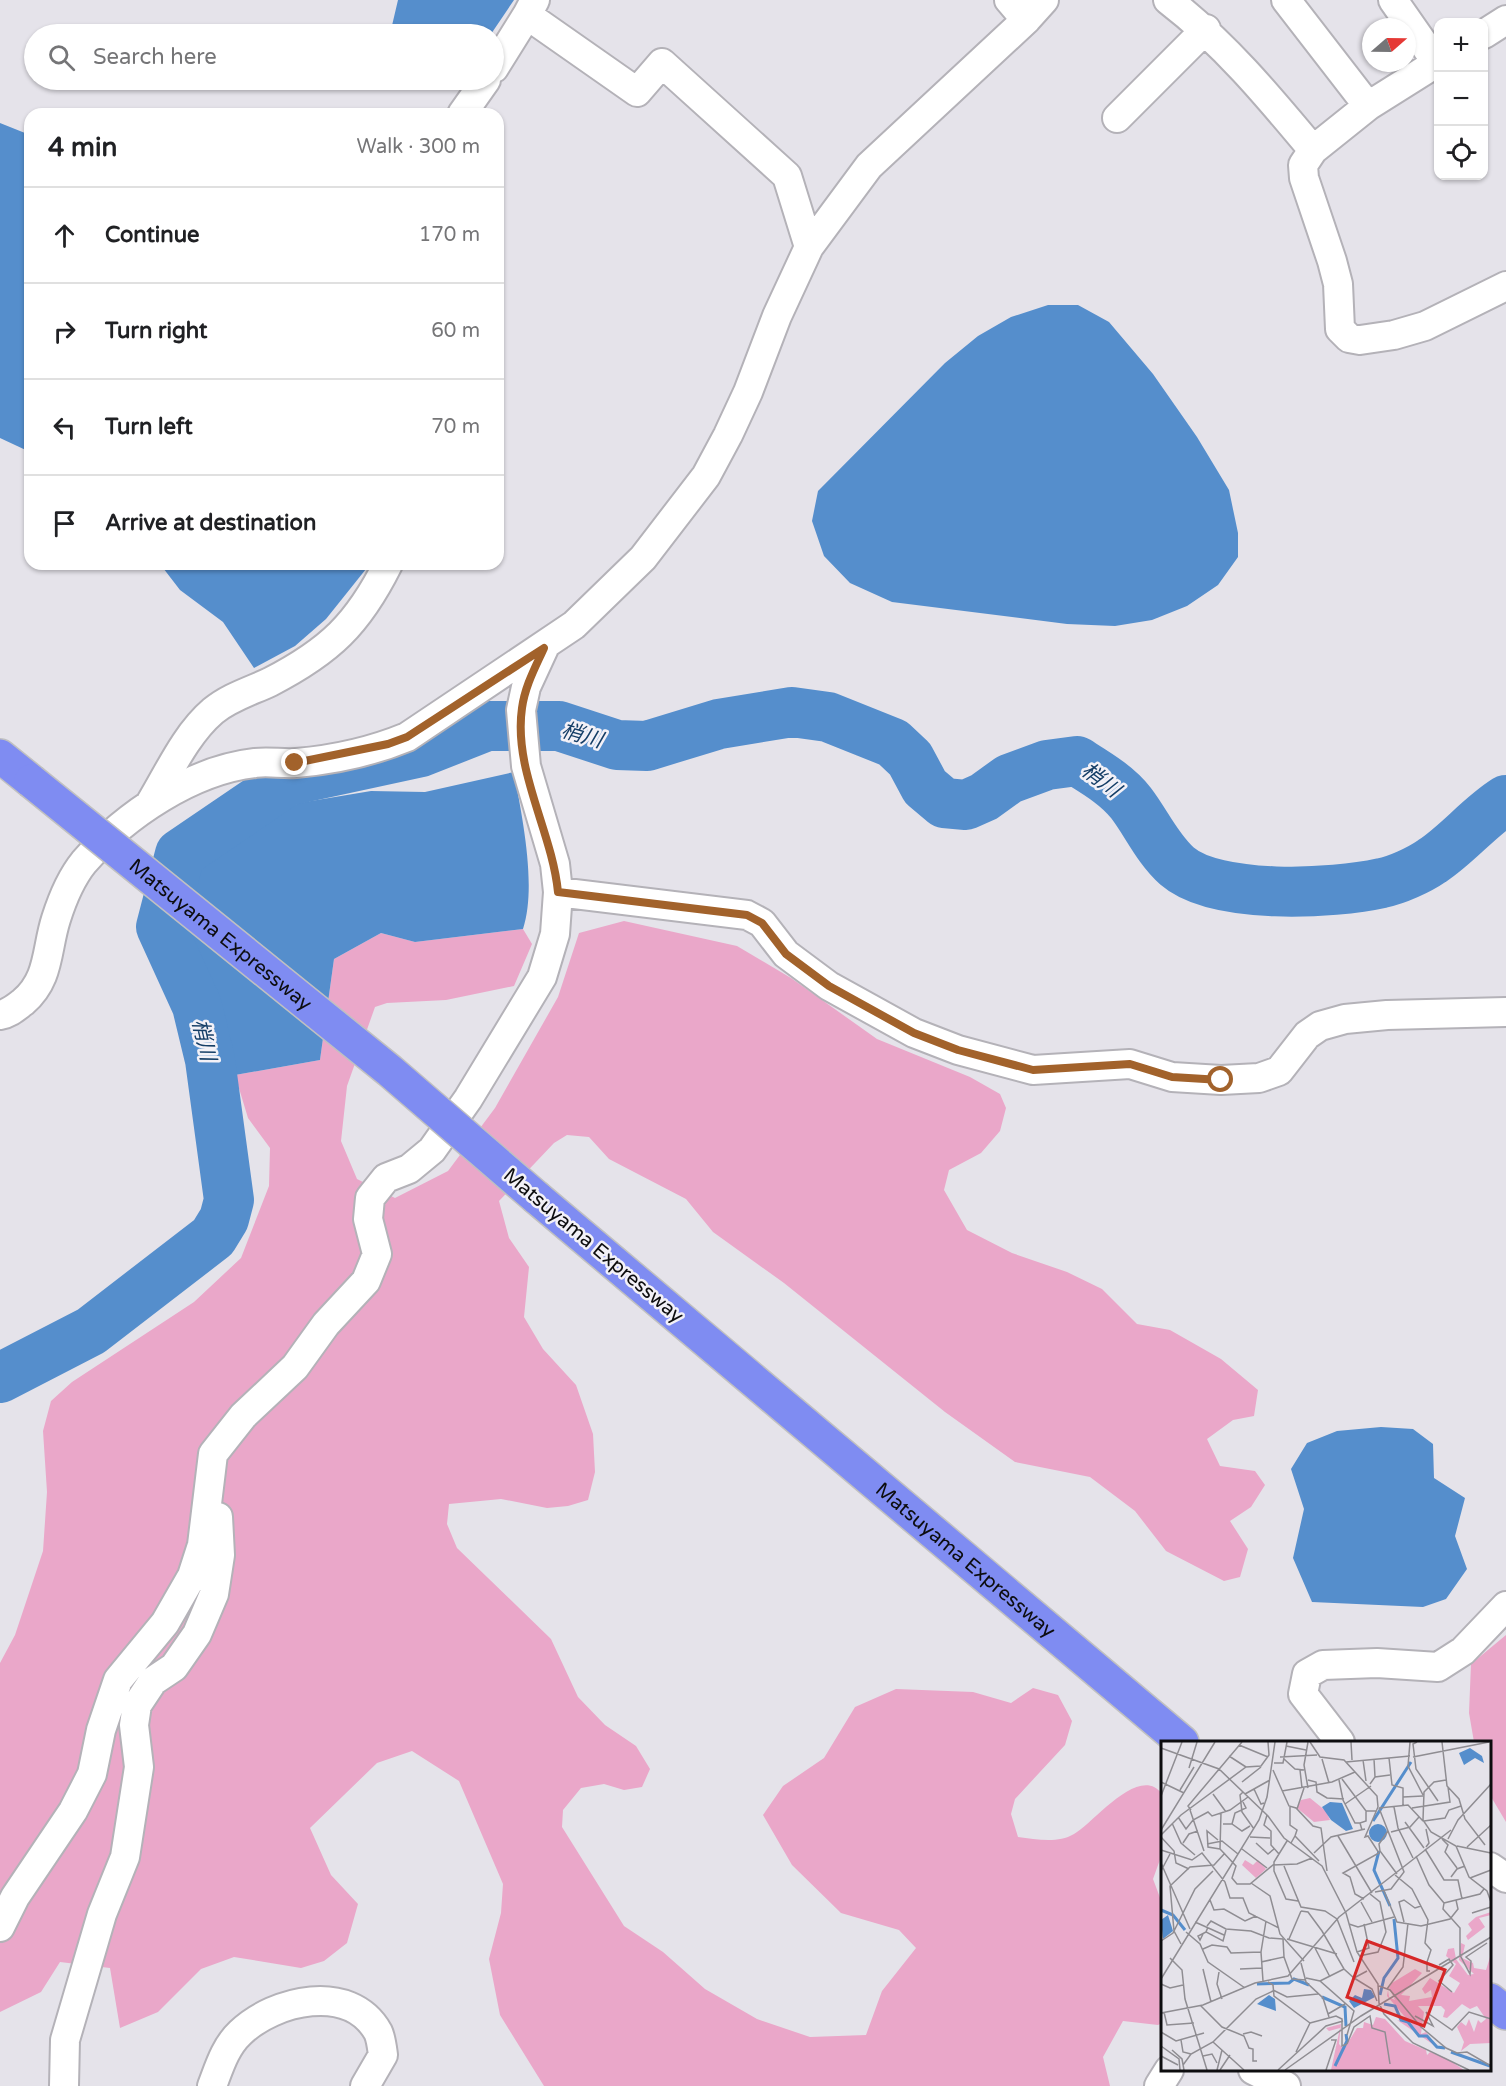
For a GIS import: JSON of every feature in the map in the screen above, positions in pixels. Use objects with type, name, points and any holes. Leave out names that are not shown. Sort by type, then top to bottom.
[{"type":"highway","name":"Matsuyama Expressway","points":[[0,756],[390,1071],[1180,1741]]},
{"type":"highway","points":[[1491,2001],[1506,2013]]},
{"type":"street","points":[[1168,0],[1206,29],[1249,73],[1313,150]]},
{"type":"street","points":[[1286,0],[1368,106]]},
{"type":"street","points":[[1393,0],[1434,56]]},
{"type":"street","points":[[504,52],[531,7],[637,92],[662,63],[787,176],[809,248]]},
{"type":"street","points":[[0,1015],[9,1014],[33,993],[46,971],[56,920],[69,888],[83,864],[124,822],[150,802],[208,776],[254,763],[313,761],[388,744],[407,737],[544,648],[574,625],[643,558],[706,476],[748,392],[777,316],[809,248],[868,166],[1026,7]]},
{"type":"street","points":[[1488,31],[1506,20]]},
{"type":"street","points":[[1117,117],[1206,29]]},
{"type":"street","points":[[1434,65],[1368,106],[1313,150],[1303,165],[1304,178],[1338,284],[1340,329],[1349,338],[1360,340],[1394,335],[1425,326],[1506,286]]},
{"type":"street","points":[[466,108],[479,90]]},
{"type":"street","points":[[150,802],[196,729],[212,712],[226,702],[299,667],[327,648],[371,599],[385,570]]},
{"type":"street","points":[[0,1927],[15,1897],[73,1811],[92,1774],[101,1730],[118,1680],[165,1623],[192,1576],[202,1545],[213,1454],[243,1416],[295,1367],[326,1324],[366,1281],[377,1254],[368,1219],[370,1198],[386,1178],[409,1169],[432,1150],[468,1099],[542,977],[555,934],[558,892],[555,864],[526,766],[521,710],[526,687],[544,648]]},
{"type":"street","points":[[558,892],[747,915],[762,923],[786,954],[829,986],[914,1033],[958,1050],[1033,1070],[1130,1064],[1172,1077],[1221,1080],[1259,1078],[1279,1071],[1307,1035],[1320,1026],[1345,1019],[1387,1015],[1506,1012]]},
{"type":"street","points":[[64,2086],[65,2040],[102,1914],[125,1857],[139,1767],[134,1725],[137,1705],[153,1682],[174,1667],[197,1634],[214,1594],[220,1555],[219,1519],[208,1489]]},
{"type":"street","points":[[1338,1741],[1303,1694],[1307,1674],[1323,1665],[1377,1664],[1438,1667],[1463,1651],[1506,1606]]},
{"type":"street","points":[[1491,1868],[1506,1878]]},
{"type":"street","points":[[212,2086],[226,2052],[240,2033],[265,2016],[309,2001],[332,2002],[348,2006],[365,2016],[379,2033],[383,2055],[365,2086]]},
{"type":"street","points":[[1159,2086],[1168,2071]]},
{"type":"street","points":[[1255,2071],[1286,2086]]},
{"type":"shaded area","points":[[624,921],[737,946],[791,978],[877,1039],[970,1077],[1000,1094],[1006,1108],[1000,1131],[981,1153],[949,1170],[944,1190],[967,1230],[1012,1253],[1067,1272],[1102,1289],[1137,1324],[1170,1330],[1221,1359],[1258,1390],[1254,1416],[1233,1420],[1207,1439],[1220,1466],[1255,1471],[1265,1485],[1251,1507],[1230,1521],[1248,1549],[1240,1577],[1224,1581],[1166,1551],[1135,1511],[1090,1477],[1015,1462],[945,1412],[784,1283],[713,1232],[686,1199],[609,1159],[589,1137],[567,1135],[554,1143],[499,1201],[509,1238],[529,1267],[524,1317],[543,1349],[576,1385],[593,1434],[595,1472],[588,1500],[568,1506],[547,1508],[501,1499],[449,1504],[447,1524],[457,1548],[551,1639],[578,1697],[605,1725],[636,1746],[650,1769],[642,1787],[624,1790],[604,1784],[581,1788],[563,1810],[562,1827],[624,1926],[663,1952],[705,1989],[757,2019],[810,2037],[866,2035],[882,1991],[916,1948],[899,1930],[841,1913],[792,1865],[763,1815],[783,1786],[824,1758],[855,1707],[896,1689],[973,1692],[1011,1703],[1033,1688],[1058,1695],[1072,1721],[1065,1745],[1015,1799],[1011,1814],[1018,1837],[1061,1839],[1074,1834],[1129,1790],[1141,1786],[1152,1786],[1161,1793],[1161,1857],[1153,1879],[1161,1900],[1161,2024],[1123,2021],[1103,2057],[1110,2086],[544,2086],[500,2015],[489,1959],[501,1913],[503,1884],[459,1781],[412,1751],[377,1763],[310,1828],[331,1875],[358,1904],[347,1943],[324,1961],[301,1968],[234,1957],[201,1969],[158,2012],[120,2028],[110,1968],[60,1962],[41,1992],[0,2012],[0,1663],[15,1635],[43,1551],[47,1492],[43,1431],[51,1401],[72,1382],[194,1302],[241,1258],[269,1186],[270,1148],[248,1118],[235,1075],[320,1060],[334,959],[381,933],[415,942],[523,929],[532,944],[514,986],[446,1000],[387,1003],[375,1007],[347,1086],[341,1141],[357,1179],[395,1198],[448,1171],[495,1108],[558,997],[579,933]]},
{"type":"shaded area","points":[[1506,1635],[1506,1822],[1491,1797],[1491,1741],[1474,1741],[1469,1713],[1471,1664]]},
{"type":"water","points":[[398,0],[514,0],[498,24],[392,24]]},
{"type":"water","points":[[0,123],[24,133],[24,449],[0,438]]},
{"type":"water","points":[[1048,305],[1078,305],[1109,322],[1153,374],[1197,437],[1229,490],[1238,533],[1238,557],[1218,585],[1187,606],[1152,620],[1115,626],[1067,624],[892,602],[850,583],[824,556],[812,521],[818,491],[945,363],[978,336],[1011,317]]},
{"type":"water","points":[[165,570],[365,570],[326,619],[295,646],[254,668],[223,622],[180,590]]},
{"type":"water","points":[[514,772],[527,851],[529,893],[523,929],[415,942],[381,933],[334,959],[320,1060],[235,1075],[212,995],[187,940],[193,875],[258,821],[299,803],[371,791],[425,792]]},
{"type":"water","points":[[1381,1427],[1413,1429],[1433,1444],[1434,1478],[1465,1498],[1455,1536],[1467,1569],[1446,1599],[1423,1607],[1312,1602],[1293,1558],[1304,1509],[1291,1469],[1307,1443],[1337,1431]]},
{"type":"waterway","name":"梢川","points":[[0,1378],[91,1331],[213,1237],[224,1219],[229,1200],[210,1060],[197,1006],[161,927],[180,854],[287,781],[421,752],[487,726],[559,726],[617,745],[647,746],[719,724],[792,712],[828,717],[893,743],[910,759],[925,787],[944,803],[966,805],[984,797],[1009,779],[1047,765],[1077,761],[1106,780],[1125,797],[1164,852],[1177,866],[1195,877],[1219,885],[1276,891],[1335,890],[1382,883],[1401,877],[1421,868],[1442,854],[1506,800]]},
{"type":"route","points":[[295,763],[388,744],[407,737],[435,716],[544,648],[526,687],[521,710],[522,734],[526,766],[555,864],[558,892],[747,915],[762,923],[786,954],[829,986],[914,1033],[958,1050],[1033,1070],[1130,1064],[1172,1077],[1221,1080]]}]
